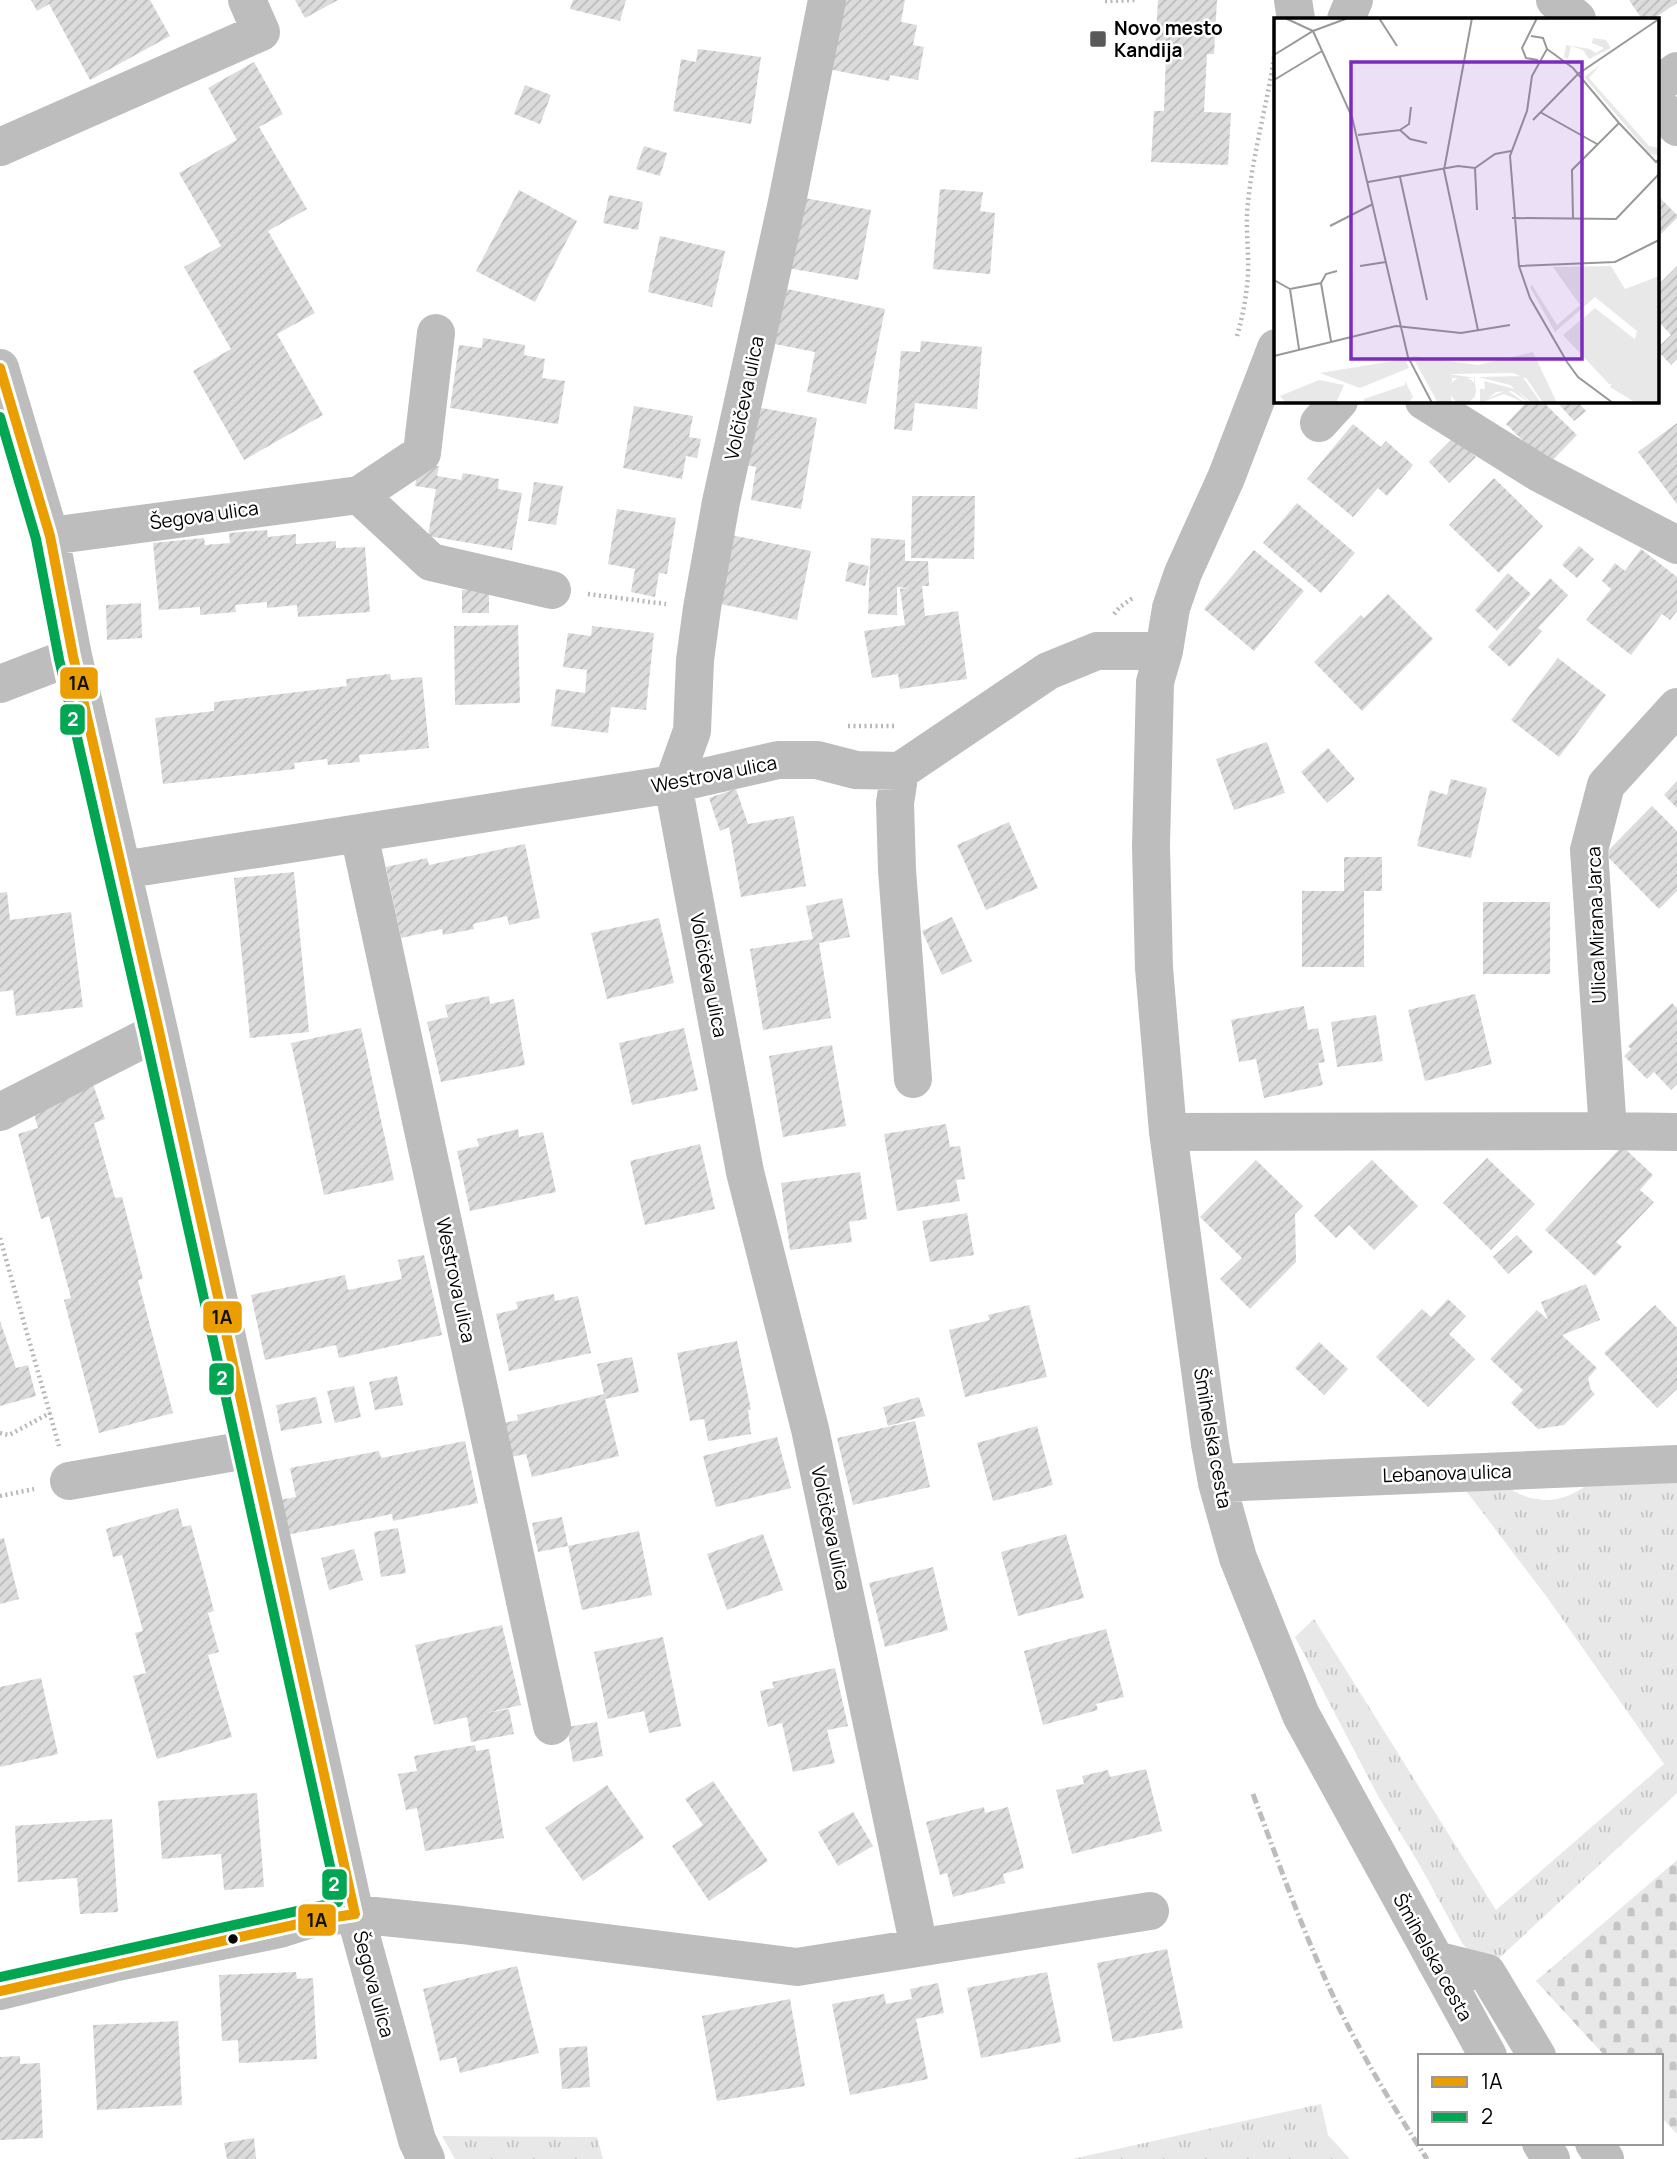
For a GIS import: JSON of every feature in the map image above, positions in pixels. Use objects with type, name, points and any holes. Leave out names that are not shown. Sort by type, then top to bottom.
[{"type":"street","points":[[0,147],[261,32],[247,0]]},
{"type":"street","name":"Volčičeva ulica","points":[[827,0],[787,202],[721,502],[695,660],[692,731],[673,784],[745,1172],[810,1429],[919,1947]]},
{"type":"street","points":[[1293,0],[1296,18]]},
{"type":"street","points":[[1346,18],[1354,0]]},
{"type":"street","points":[[1555,0],[1576,18]]},
{"type":"street","points":[[1660,84],[1677,71]]},
{"type":"street","points":[[1660,106],[1677,127]]},
{"type":"street","name":"Šegova ulica","points":[[50,536],[359,495],[422,453],[436,332]]},
{"type":"street","name":"Šmihelska cesta","points":[[1274,353],[1226,478],[1171,608],[1164,651],[1155,682],[1151,846],[1154,968],[1168,1132],[1210,1444],[1217,1483],[1238,1558],[1301,1715],[1487,2054]]},
{"type":"street","name":"Šegova ulica","points":[[0,368],[50,536],[74,656],[355,1914],[417,2140],[426,2159]]},
{"type":"street","points":[[1426,402],[1539,473],[1677,545]]},
{"type":"street","points":[[359,495],[431,562],[552,590]]},
{"type":"street","points":[[913,1079],[897,870],[895,803],[900,771],[1048,671],[1097,651],[1164,651]]},
{"type":"street","points":[[0,684],[74,656]]},
{"type":"street","name":"Ulica Mirana Jarca","points":[[1608,1131],[1590,850],[1606,785],[1677,707]]},
{"type":"street","name":"Westrova ulica","points":[[122,870],[673,784],[778,760],[817,760],[856,770],[900,771]]},
{"type":"street","name":"Westrova ulica","points":[[359,834],[552,1726]]},
{"type":"street","points":[[0,1112],[159,1031]]},
{"type":"street","points":[[1168,1132],[1677,1132]]},
{"type":"street","points":[[69,1481],[252,1449]]},
{"type":"street","name":"Lebanova ulica","points":[[1217,1483],[1677,1464]]},
{"type":"street","points":[[0,1991],[280,1929],[308,1920],[355,1914],[797,1967],[1150,1911]]},
{"type":"street","points":[[1435,1960],[1487,1973],[1536,2054]]},
{"type":"path","points":[[1105,1],[1135,0]]},
{"type":"path","points":[[1235,344],[1247,284],[1248,205],[1255,148],[1274,59]]},
{"type":"path","points":[[552,590],[702,608]]},
{"type":"path","points":[[1111,617],[1120,607],[1142,594]]},
{"type":"path","points":[[846,725],[883,727],[905,724]]},
{"type":"path","points":[[0,1238],[69,1481]]},
{"type":"path","points":[[0,1433],[9,1435],[50,1413]]},
{"type":"green space","points":[[1677,1478],[1677,1793],[1496,1961],[1477,1962],[1462,1943],[1378,1796],[1295,1637],[1314,1619],[1496,1910],[1664,1764],[1549,1600],[1464,1488],[1500,1482],[1524,1496],[1548,1500],[1571,1494],[1594,1479]]},
{"type":"green space","points":[[1677,1860],[1677,2134],[1663,2119],[1663,2054],[1603,2054],[1536,1981]]},
{"type":"green space","points":[[1321,2104],[1328,2135],[1350,2159],[1072,2159]]},
{"type":"green space","points":[[442,2136],[597,2137],[603,2159],[455,2159]]},
{"type":"building","points":[[31,0],[150,0],[170,36],[90,80],[49,4],[37,11]]},
{"type":"building","points":[[295,0],[338,0],[305,18]]},
{"type":"building","points":[[573,0],[626,0],[620,21],[570,9]]},
{"type":"building","points":[[837,0],[905,0],[901,22],[917,25],[913,45],[924,47],[918,80],[890,75],[889,81],[823,68]]},
{"type":"building","points":[[1158,0],[1217,0],[1214,54],[1207,54],[1204,112],[1231,113],[1228,165],[1151,162],[1154,111],[1164,111],[1166,51],[1155,50]]},
{"type":"building","points":[[1629,0],[1677,0],[1677,3],[1654,18],[1641,18]]},
{"type":"building","points":[[698,49],[761,57],[751,124],[673,111],[681,59],[696,62]]},
{"type":"building","points":[[254,62],[283,114],[259,127],[307,209],[268,231],[315,313],[277,334],[323,415],[244,460],[193,371],[231,349],[184,267],[221,246],[179,173],[237,140],[208,88]]},
{"type":"building","points":[[525,85],[551,95],[540,124],[514,114]]},
{"type":"building","points":[[644,146],[667,153],[660,176],[636,169]]},
{"type":"building","points":[[940,189],[983,192],[980,211],[995,213],[990,274],[933,269]]},
{"type":"building","points":[[519,190],[577,221],[535,302],[476,271]]},
{"type":"building","points":[[609,195],[643,202],[638,230],[603,223]]},
{"type":"building","points":[[799,197],[871,210],[858,280],[787,268]]},
{"type":"building","points":[[1660,198],[1677,215],[1660,235]]},
{"type":"building","points":[[660,236],[725,251],[712,307],[648,292]]},
{"type":"building","points":[[1677,266],[1677,359],[1671,365],[1660,353],[1660,345],[1671,335],[1660,323],[1660,283]]},
{"type":"building","points":[[787,289],[885,309],[866,404],[807,392],[815,352],[775,344]]},
{"type":"building","points":[[483,338],[525,345],[524,355],[545,359],[542,378],[565,381],[558,424],[450,408],[459,345],[482,348]]},
{"type":"building","points":[[921,341],[982,347],[977,409],[915,403],[912,431],[894,429],[901,351],[920,352]]},
{"type":"building","points":[[1527,402],[1543,402],[1577,435],[1548,465],[1506,424]]},
{"type":"building","points":[[1557,402],[1578,402],[1586,411],[1574,421]]},
{"type":"building","points":[[634,406],[693,416],[689,437],[701,439],[697,458],[686,456],[682,479],[623,468]]},
{"type":"building","points":[[756,407],[817,418],[801,509],[751,500],[756,467],[746,465]]},
{"type":"building","points":[[1677,423],[1677,504],[1638,452]]},
{"type":"building","points":[[1353,424],[1381,447],[1386,441],[1413,465],[1387,496],[1378,488],[1353,517],[1307,479]]},
{"type":"building","points":[[1455,436],[1476,457],[1449,483],[1429,462]]},
{"type":"building","points":[[419,463],[439,466],[437,476],[461,480],[463,473],[499,479],[498,489],[522,493],[512,550],[428,536],[436,489],[415,486]]},
{"type":"building","points":[[1494,478],[1543,526],[1499,573],[1449,525]]},
{"type":"building","points":[[534,482],[563,486],[556,525],[528,521]]},
{"type":"building","points":[[912,496],[975,496],[974,559],[911,558]]},
{"type":"building","points":[[1297,503],[1355,553],[1321,593],[1263,543]]},
{"type":"building","points":[[617,509],[676,518],[667,574],[659,573],[655,597],[631,592],[635,569],[608,564]]},
{"type":"building","points":[[267,530],[268,537],[296,534],[296,544],[336,541],[336,548],[365,547],[370,612],[298,617],[297,605],[267,608],[267,602],[235,605],[236,612],[200,615],[200,607],[159,610],[153,543],[204,538],[205,545],[230,543],[229,533]]},
{"type":"building","points":[[731,535],[811,551],[797,620],[716,603]]},
{"type":"building","points":[[871,538],[905,540],[905,561],[928,561],[929,586],[922,586],[925,616],[958,611],[967,679],[900,689],[898,674],[872,678],[864,631],[905,625],[900,589],[909,588],[897,587],[897,615],[868,614]]},
{"type":"building","points":[[1579,546],[1594,559],[1577,578],[1562,565]]},
{"type":"building","points":[[1641,549],[1677,577],[1677,611],[1670,620],[1662,614],[1631,655],[1586,620],[1611,589],[1602,581],[1615,563],[1625,571]]},
{"type":"building","points":[[1254,550],[1304,591],[1254,651],[1204,609]]},
{"type":"building","points":[[849,562],[869,566],[865,586],[845,581]]},
{"type":"building","points":[[1508,573],[1531,594],[1497,631],[1475,610]]},
{"type":"building","points":[[1550,578],[1568,595],[1538,628],[1542,631],[1510,667],[1488,647]]},
{"type":"building","points":[[462,590],[489,590],[489,613],[462,613]]},
{"type":"building","points":[[1388,594],[1433,639],[1362,711],[1314,662],[1361,615],[1364,618]]},
{"type":"building","points":[[141,603],[142,638],[107,640],[106,605]]},
{"type":"building","points":[[518,625],[520,703],[455,705],[454,626]]},
{"type":"building","points":[[592,626],[654,633],[646,710],[611,707],[608,733],[551,726],[556,689],[585,693],[587,670],[563,667],[568,633],[591,636]]},
{"type":"building","points":[[1558,658],[1606,695],[1559,757],[1511,720]]},
{"type":"building","points":[[390,674],[391,680],[422,677],[429,748],[359,755],[360,762],[328,765],[327,759],[294,763],[295,769],[163,784],[155,718],[214,711],[214,702],[347,686],[346,679]]},
{"type":"building","points":[[1267,742],[1285,793],[1234,810],[1216,759]]},
{"type":"building","points":[[1328,748],[1355,779],[1327,803],[1301,772]]},
{"type":"building","points":[[1451,779],[1487,788],[1471,858],[1417,846],[1430,790],[1447,795]]},
{"type":"building","points":[[1677,781],[1677,808],[1664,795]]},
{"type":"building","points":[[736,789],[748,824],[794,816],[806,886],[741,897],[729,827],[720,831],[709,798]]},
{"type":"building","points":[[1652,806],[1677,831],[1677,891],[1659,909],[1605,854]]},
{"type":"building","points":[[1009,822],[1038,888],[986,910],[957,845]]},
{"type":"building","points":[[525,844],[540,918],[509,925],[507,916],[473,924],[474,929],[443,935],[442,929],[401,938],[386,867],[427,858],[429,865]]},
{"type":"building","points":[[1344,857],[1382,857],[1382,891],[1364,891],[1364,967],[1302,967],[1302,891],[1344,891]]},
{"type":"building","points":[[294,872],[309,1032],[250,1038],[234,878]]},
{"type":"building","points":[[7,892],[10,920],[71,912],[83,1007],[16,1016],[13,990],[0,992],[0,893]]},
{"type":"building","points":[[842,898],[850,937],[819,943],[831,1018],[763,1030],[750,949],[813,939],[806,906]]},
{"type":"building","points":[[1483,902],[1550,902],[1550,974],[1483,974]]},
{"type":"building","points":[[952,917],[972,961],[942,975],[922,931]]},
{"type":"building","points":[[659,918],[674,983],[607,999],[591,933]]},
{"type":"building","points":[[1475,994],[1492,1064],[1425,1081],[1408,1010]]},
{"type":"building","points":[[489,996],[490,1004],[514,999],[525,1065],[441,1082],[427,1022],[448,1017],[445,1005]]},
{"type":"building","points":[[1672,1003],[1677,1008],[1677,1084],[1671,1090],[1654,1072],[1647,1079],[1624,1056],[1631,1049],[1628,1046]]},
{"type":"building","points":[[1304,1006],[1308,1030],[1318,1028],[1325,1062],[1318,1063],[1323,1085],[1264,1098],[1256,1059],[1239,1062],[1231,1020]]},
{"type":"building","points":[[1376,1015],[1383,1061],[1337,1067],[1331,1022]]},
{"type":"building","points":[[361,1028],[394,1180],[324,1195],[291,1043]]},
{"type":"building","points":[[684,1028],[698,1090],[632,1105],[619,1043]]},
{"type":"building","points":[[832,1045],[846,1126],[783,1137],[769,1056]]},
{"type":"building","points":[[93,1084],[105,1119],[94,1123],[115,1198],[122,1197],[143,1279],[138,1280],[173,1413],[99,1433],[64,1300],[71,1298],[49,1216],[41,1219],[18,1134],[38,1128],[31,1104]]},
{"type":"building","points":[[946,1124],[950,1147],[960,1146],[965,1179],[956,1180],[960,1201],[897,1211],[884,1134]]},
{"type":"building","points":[[518,1129],[519,1137],[543,1132],[556,1192],[470,1211],[457,1151],[479,1146],[477,1139]]},
{"type":"building","points":[[700,1144],[715,1209],[645,1225],[630,1161]]},
{"type":"building","points":[[1622,1146],[1653,1175],[1640,1190],[1654,1202],[1616,1242],[1622,1247],[1595,1276],[1545,1230]]},
{"type":"building","points":[[1487,1158],[1535,1204],[1491,1250],[1443,1203]]},
{"type":"building","points":[[1256,1160],[1303,1206],[1295,1214],[1296,1262],[1250,1309],[1220,1279],[1242,1258],[1200,1217]]},
{"type":"building","points":[[1372,1160],[1418,1206],[1374,1250],[1349,1225],[1336,1238],[1314,1216]]},
{"type":"building","points":[[860,1172],[867,1219],[849,1222],[852,1242],[790,1250],[781,1183]]},
{"type":"building","points":[[967,1213],[974,1255],[930,1262],[922,1221]]},
{"type":"building","points":[[1517,1235],[1533,1252],[1508,1274],[1493,1257]]},
{"type":"building","points":[[424,1255],[442,1335],[339,1358],[336,1345],[265,1360],[251,1295],[345,1275],[348,1290],[402,1279],[398,1260]]},
{"type":"building","points":[[1586,1284],[1600,1320],[1562,1335],[1597,1368],[1588,1378],[1595,1394],[1564,1425],[1538,1429],[1511,1403],[1523,1390],[1490,1359],[1537,1310],[1548,1320],[1541,1302]]},
{"type":"building","points":[[554,1294],[555,1301],[578,1296],[591,1353],[509,1371],[496,1314],[518,1309],[516,1302]]},
{"type":"building","points":[[1448,1299],[1466,1316],[1449,1334],[1475,1359],[1428,1407],[1376,1357],[1422,1309],[1431,1317]]},
{"type":"building","points":[[1029,1305],[1047,1377],[965,1397],[949,1330],[990,1320],[988,1315]]},
{"type":"building","points":[[1655,1305],[1677,1328],[1677,1389],[1657,1408],[1604,1353]]},
{"type":"building","points":[[0,1321],[16,1368],[28,1365],[36,1396],[0,1406]]},
{"type":"building","points":[[737,1341],[751,1410],[748,1410],[751,1434],[708,1441],[704,1419],[690,1421],[677,1353]]},
{"type":"building","points":[[1319,1342],[1348,1369],[1324,1395],[1295,1368]]},
{"type":"building","points":[[632,1357],[639,1392],[605,1399],[619,1456],[532,1477],[526,1454],[510,1457],[503,1423],[518,1420],[517,1415],[604,1394],[597,1364]]},
{"type":"building","points":[[397,1376],[403,1405],[375,1410],[369,1382]]},
{"type":"building","points":[[354,1386],[361,1417],[335,1423],[327,1391]]},
{"type":"building","points":[[316,1397],[322,1423],[281,1431],[276,1405]]},
{"type":"building","points":[[919,1397],[925,1416],[888,1426],[883,1407]]},
{"type":"building","points":[[915,1421],[930,1487],[853,1505],[837,1438]]},
{"type":"building","points":[[1037,1426],[1053,1485],[993,1501],[977,1443]]},
{"type":"building","points":[[777,1437],[791,1488],[716,1507],[703,1456]]},
{"type":"building","points":[[465,1441],[478,1503],[393,1521],[392,1514],[286,1535],[279,1500],[296,1497],[290,1468],[379,1451],[381,1458]]},
{"type":"building","points":[[178,1508],[183,1527],[191,1525],[214,1611],[208,1613],[219,1652],[208,1655],[232,1737],[157,1759],[133,1676],[146,1673],[135,1633],[143,1631],[122,1555],[113,1557],[106,1529]]},
{"type":"building","points":[[562,1517],[568,1546],[538,1552],[532,1523]]},
{"type":"building","points":[[398,1528],[406,1573],[381,1577],[374,1532]]},
{"type":"building","points":[[639,1531],[652,1595],[582,1610],[568,1546]]},
{"type":"building","points":[[763,1534],[783,1590],[727,1610],[707,1554]]},
{"type":"building","points":[[1066,1534],[1084,1598],[1018,1616],[1001,1552]]},
{"type":"building","points":[[4,1538],[19,1599],[0,1604],[0,1539]]},
{"type":"building","points":[[354,1549],[363,1580],[329,1590],[321,1558]]},
{"type":"building","points":[[933,1567],[948,1630],[885,1647],[869,1583]]},
{"type":"building","points":[[502,1625],[521,1705],[486,1713],[509,1709],[514,1734],[471,1742],[467,1717],[434,1725],[415,1645]]},
{"type":"building","points":[[1106,1629],[1124,1697],[1096,1704],[1098,1710],[1043,1725],[1024,1651]]},
{"type":"building","points":[[663,1637],[681,1726],[649,1733],[644,1711],[608,1719],[594,1652]]},
{"type":"building","points":[[835,1668],[848,1726],[827,1730],[835,1763],[793,1772],[782,1723],[768,1727],[760,1691],[774,1688],[772,1682]]},
{"type":"building","points":[[41,1678],[58,1754],[0,1767],[0,1687]]},
{"type":"building","points":[[597,1722],[603,1756],[573,1762],[567,1727]]},
{"type":"building","points":[[475,1745],[476,1751],[489,1749],[504,1838],[425,1851],[417,1808],[406,1810],[398,1774],[417,1771],[414,1756]]},
{"type":"building","points":[[1146,1769],[1162,1831],[1072,1854],[1056,1790],[1084,1784],[1082,1776],[1108,1770],[1110,1777]]},
{"type":"building","points":[[713,1781],[768,1861],[709,1901],[672,1846],[703,1825],[685,1799]]},
{"type":"building","points":[[607,1785],[644,1838],[583,1881],[545,1828]]},
{"type":"building","points":[[257,1793],[264,1887],[224,1890],[221,1854],[162,1859],[158,1801]]},
{"type":"building","points":[[984,1807],[985,1813],[1008,1807],[1024,1868],[1003,1874],[1005,1883],[953,1897],[947,1873],[940,1875],[926,1822]]},
{"type":"building","points":[[853,1812],[873,1846],[838,1866],[818,1832]]},
{"type":"building","points":[[112,1819],[118,1912],[80,1914],[77,1878],[18,1882],[15,1826]]},
{"type":"building","points":[[1167,1949],[1183,2028],[1113,2042],[1097,1963]]},
{"type":"building","points":[[517,1966],[539,2053],[460,2073],[456,2057],[440,2061],[423,1989]]},
{"type":"building","points":[[296,1972],[297,1979],[313,1978],[317,2059],[239,2063],[238,2040],[222,2041],[219,1975]]},
{"type":"building","points":[[1047,1972],[1061,2042],[981,2058],[967,1988]]},
{"type":"building","points":[[938,1983],[944,2013],[916,2019],[928,2079],[850,2095],[832,2004],[884,1994],[886,2004],[912,1999],[910,1989]]},
{"type":"building","points":[[790,1999],[805,2086],[717,2101],[702,2016]]},
{"type":"building","points":[[178,2021],[182,2105],[97,2110],[93,2025]]},
{"type":"building","points":[[587,2046],[590,2087],[562,2089],[559,2048]]},
{"type":"building","points":[[20,2056],[20,2064],[40,2063],[43,2138],[0,2140],[0,2057]]},
{"type":"building","points":[[254,2138],[256,2159],[227,2159],[224,2143]]},
{"type":"railway","points":[[1253,1794],[1324,1977],[1379,2082],[1418,2145]]},
{"type":"railway","points":[[1418,2145],[1427,2159]]},
{"type":"transit line","name":"1A","points":[[0,368],[50,536],[73,656],[355,1914],[316,1920],[0,1991]]},
{"type":"transit line","name":"2","points":[[0,417],[36,539],[59,659],[338,1902],[0,1977]]},
{"type":"place","name":"Novo mesto Kandija","points":[[1098,39]]}]
